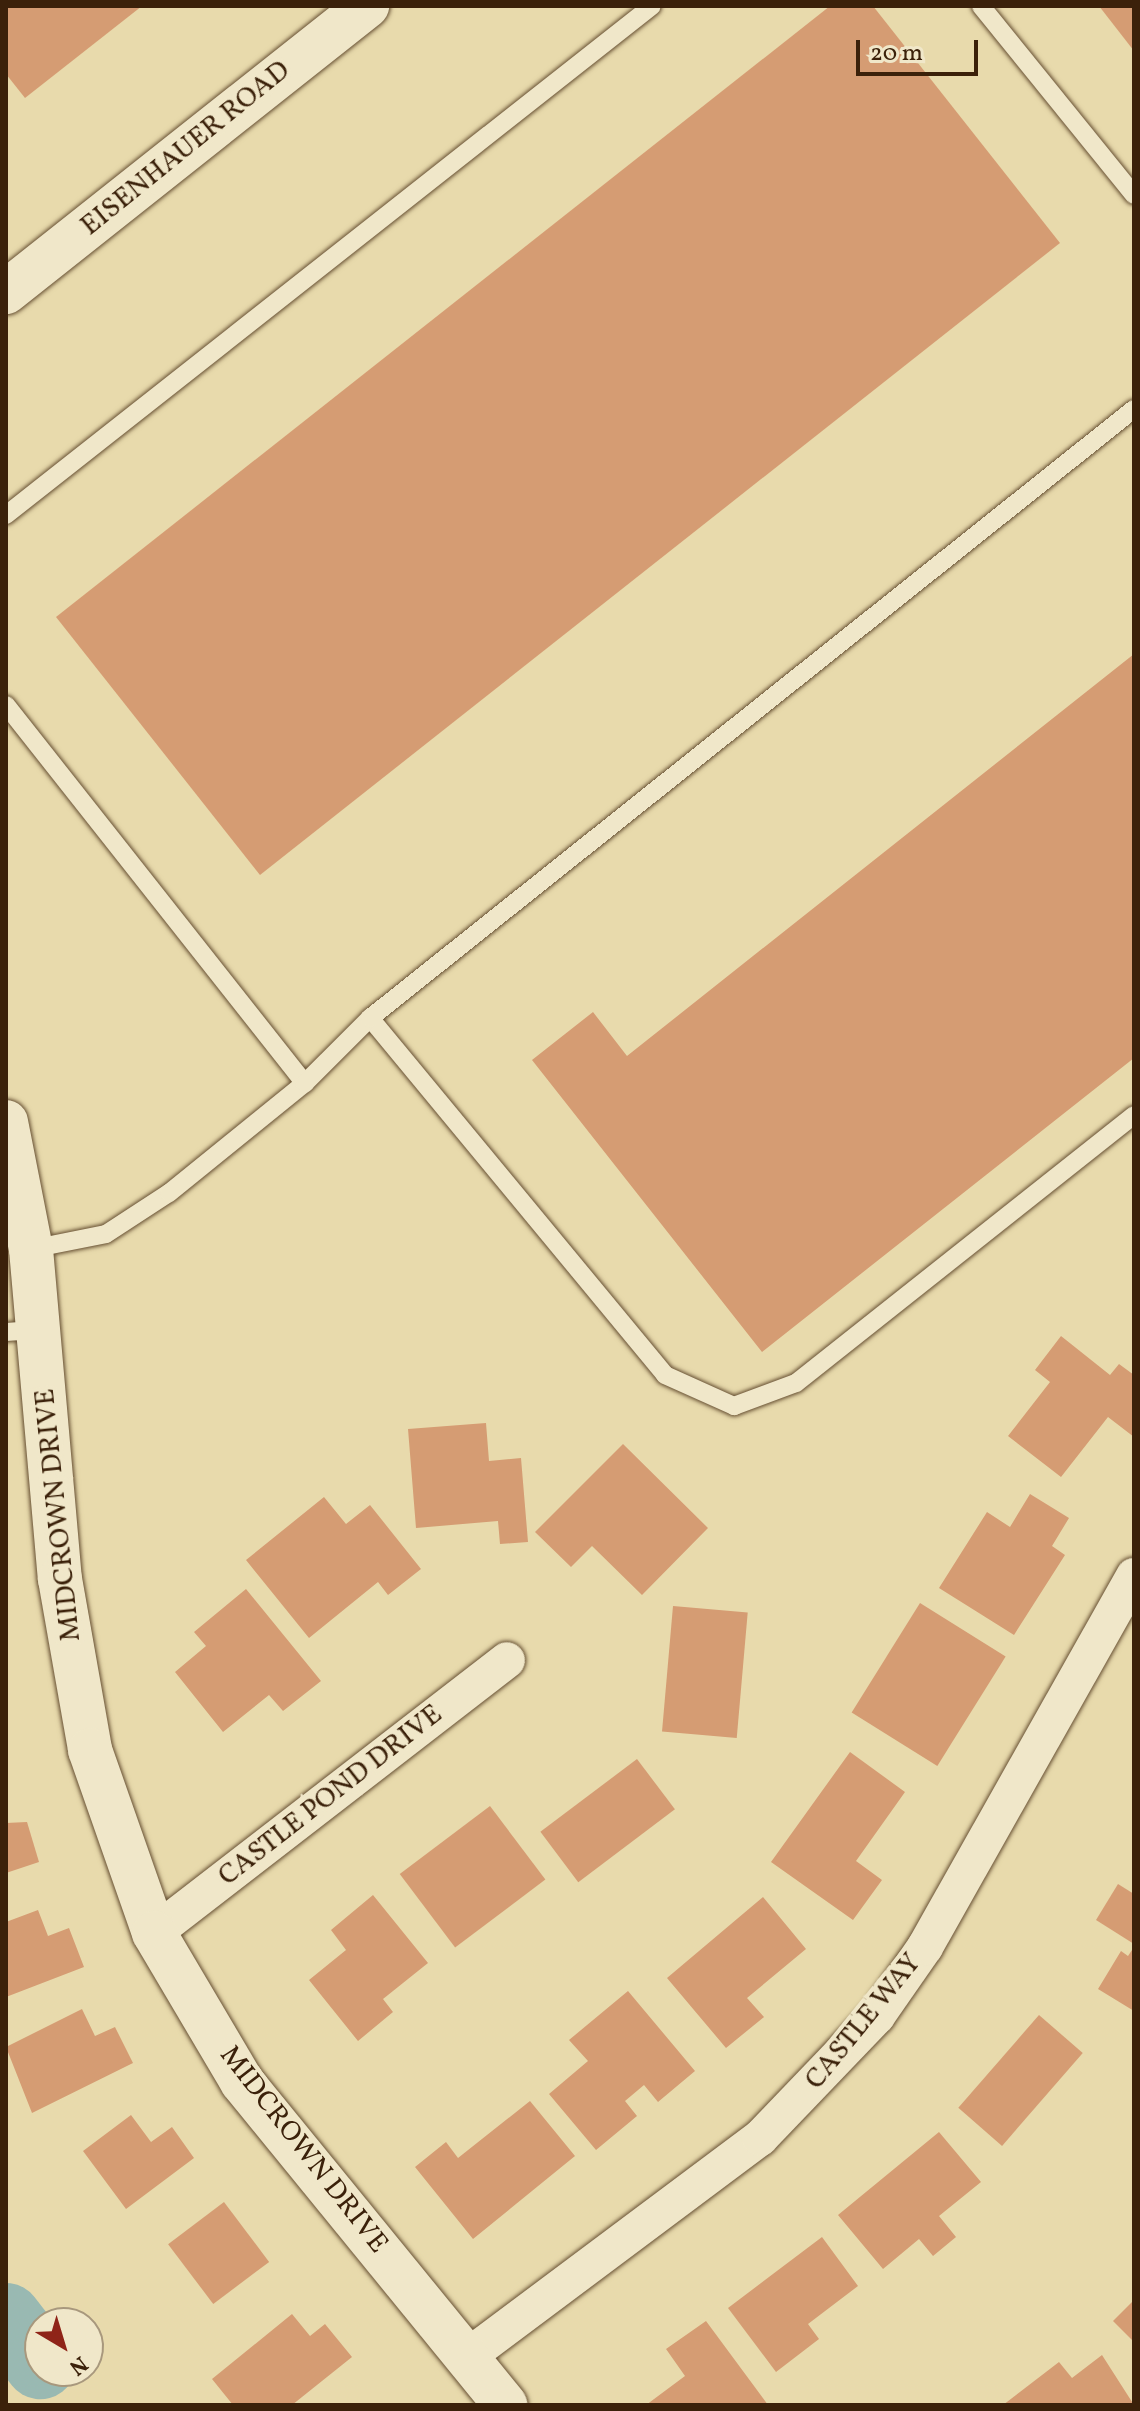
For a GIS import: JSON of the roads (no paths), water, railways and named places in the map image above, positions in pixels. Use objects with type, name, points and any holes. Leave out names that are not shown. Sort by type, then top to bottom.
[{"type":"street","name":"EISENHAUER ROAD","points":[[12,277],[367,6]]},
{"type":"street","name":"MIDCROWN DRIVE","points":[[6,1122],[31,1249],[23,1331],[60,1579],[90,1750],[154,1933],[242,2082],[505,2405]]},
{"type":"street","name":"CASTLE WAY","points":[[467,2357],[760,2138],[867,2027],[925,1947],[1134,1576]]},
{"type":"street","name":"CASTLE POND DRIVE","points":[[154,1933],[507,1660]]},
{"type":"lane","points":[[6,515],[652,6]]},
{"type":"lane","points":[[981,6],[1134,195]]},
{"type":"lane","points":[[31,1249],[106,1234],[305,1083],[370,1018],[1134,409]]},
{"type":"lane","points":[[6,705],[305,1083]]},
{"type":"lane","points":[[370,1018],[665,1375],[734,1406],[796,1383],[1134,1115]]},
{"type":"waterway","points":[[6,2319],[24,2342]]}]
